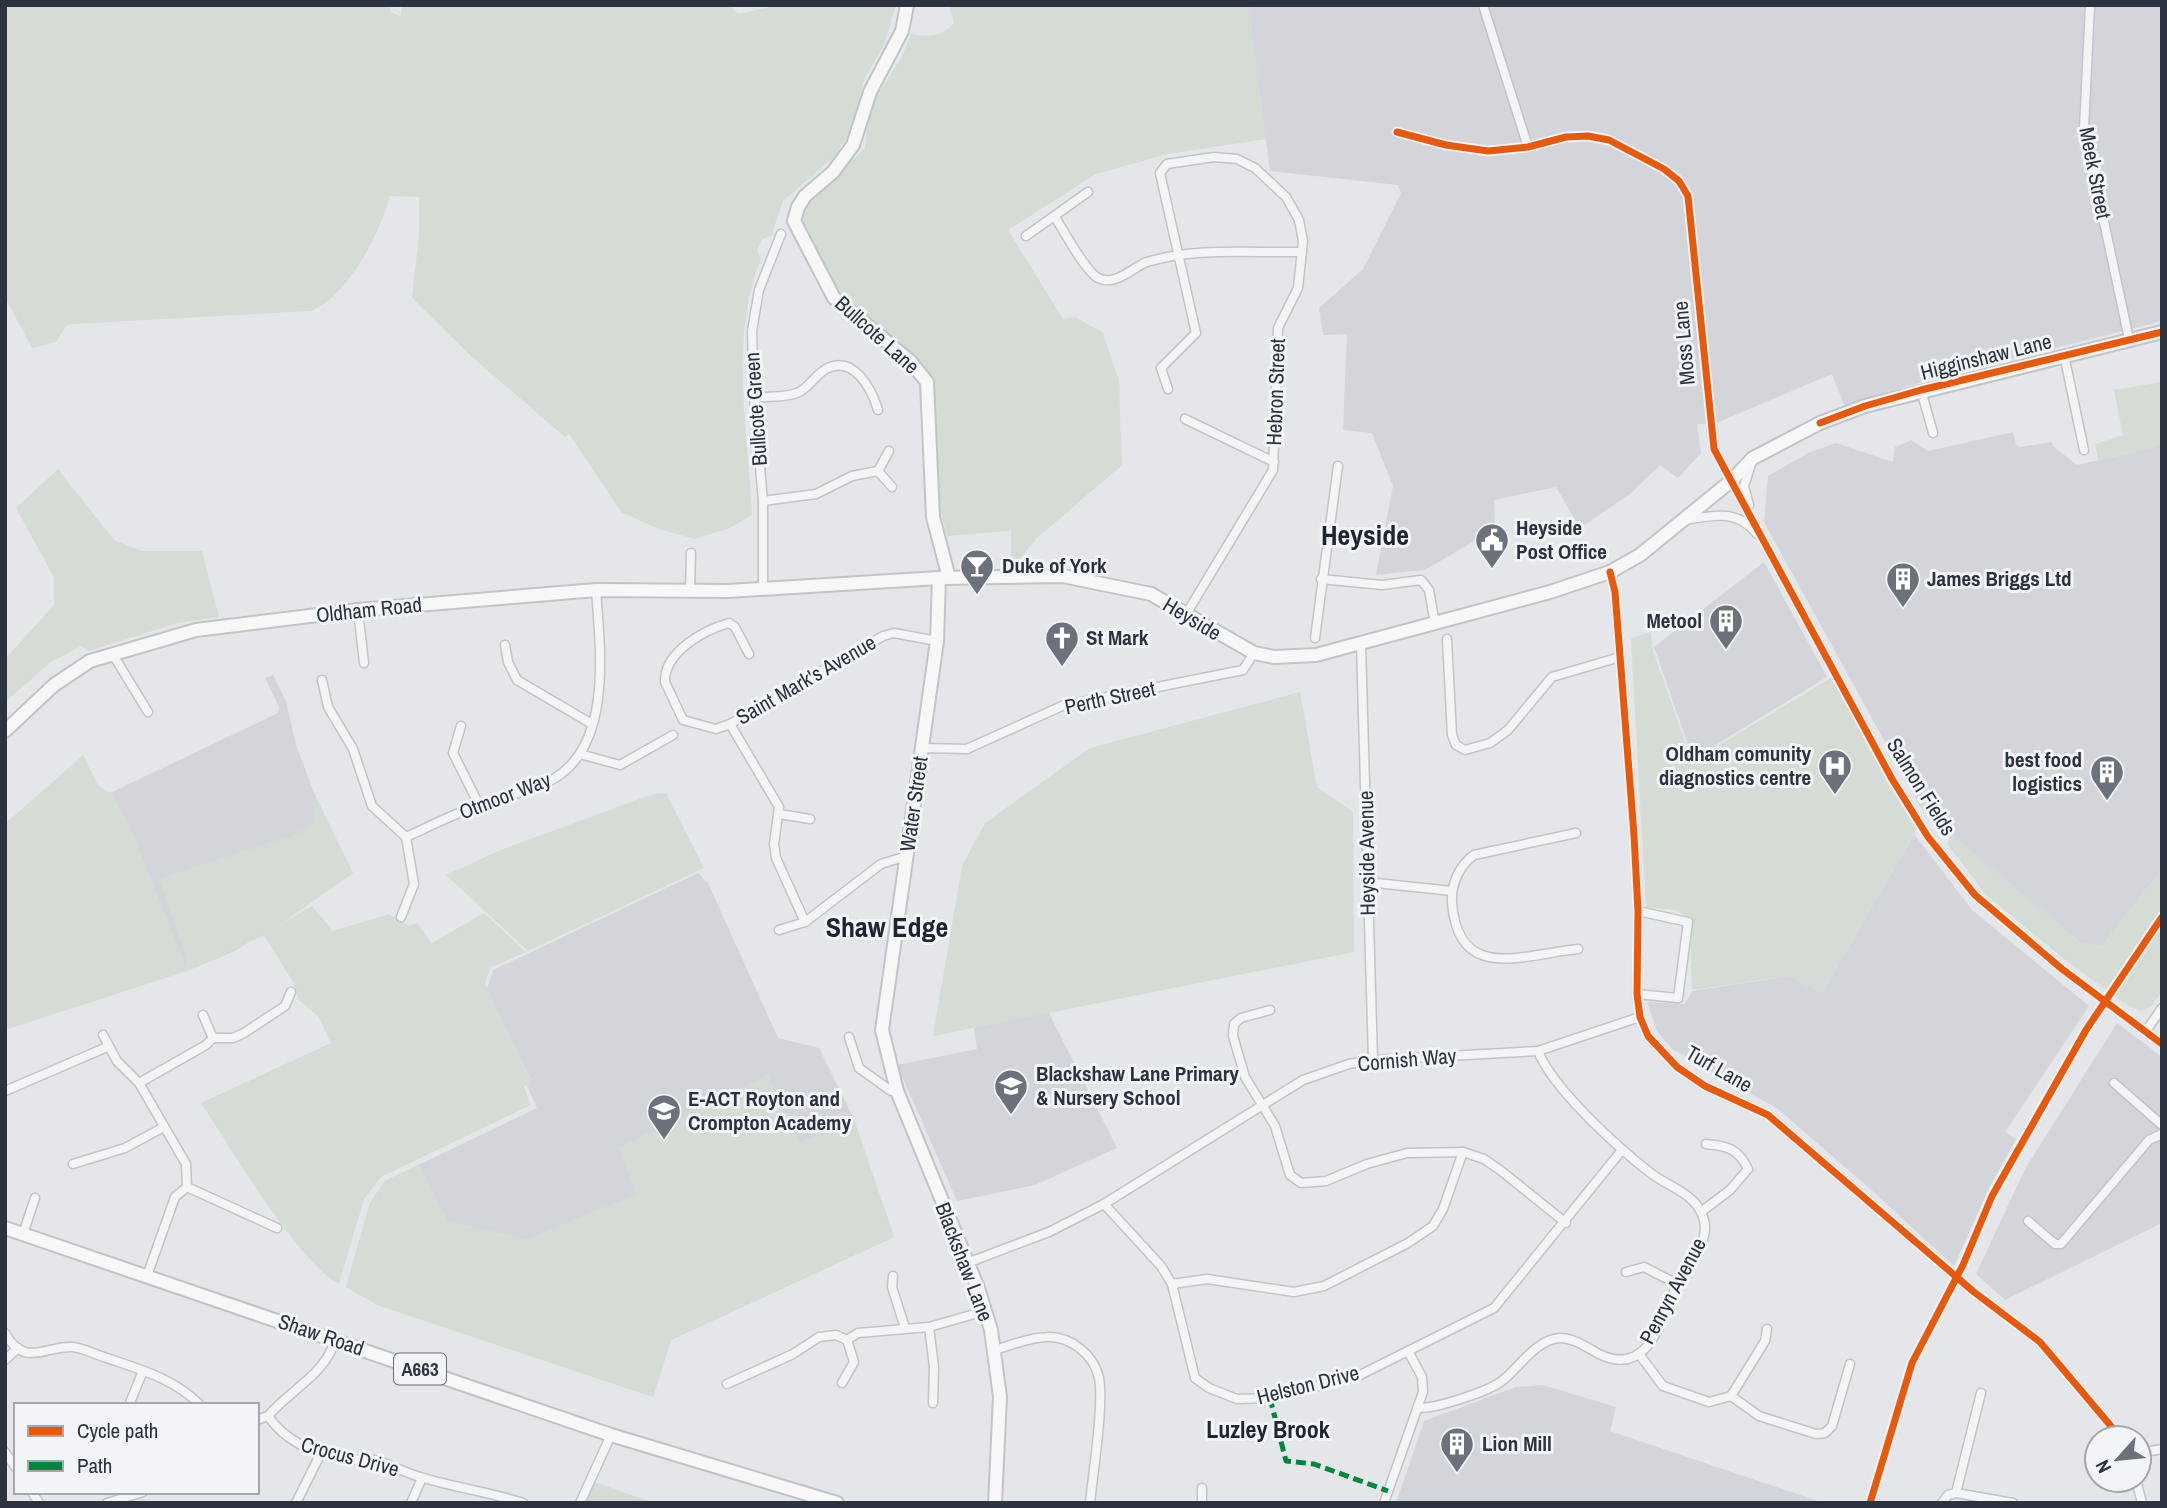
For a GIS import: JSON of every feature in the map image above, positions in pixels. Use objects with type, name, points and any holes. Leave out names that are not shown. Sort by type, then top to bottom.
[{"type":"main road","name":"Bullcote Lane","points":[[907,5],[901,31],[870,92],[853,145],[833,172],[801,201],[794,221],[834,298],[910,361],[927,382],[933,517],[944,578]]},
{"type":"main road","name":"Higginshaw Lane","points":[[1610,572],[1640,555],[1731,481],[1753,458],[1820,423],[1865,406],[1921,390],[2162,332]]},
{"type":"main road","name":"Heyside","points":[[763,589],[944,578],[1063,576],[1151,594],[1254,653],[1298,657],[1361,645],[1610,572]]},
{"type":"main road","name":"Water Street","points":[[882,1030],[944,578]]},
{"type":"main road","name":"Oldham Road","points":[[5,731],[71,673],[112,653],[196,630],[358,610],[596,590],[763,589]]},
{"type":"main road","name":"Blackshaw Lane","points":[[882,1030],[897,1091],[967,1263],[985,1311],[995,1350],[1000,1398],[995,1503]]},
{"type":"main road","name":"Shaw Road","points":[[5,1228],[611,1435],[837,1503]]},
{"type":"street","points":[[1397,132],[1471,149],[1528,147],[1483,5]]},
{"type":"street","name":"Meek Street","points":[[2090,5],[2084,128],[2129,339]]},
{"type":"street","name":"Moss Lane","points":[[1528,147],[1566,137],[1609,139],[1664,169],[1679,181],[1688,196],[1709,422],[1714,449],[1731,481]]},
{"type":"street","name":"Hebron Street","points":[[1180,255],[1160,173],[1167,164],[1214,158],[1237,159],[1255,168],[1286,197],[1299,220],[1302,252],[1298,288],[1278,328],[1273,470],[1185,615]]},
{"type":"street","points":[[1026,236],[1088,192]]},
{"type":"street","points":[[1055,217],[1098,278],[1108,280],[1122,276],[1144,263],[1180,255],[1302,252]]},
{"type":"street","name":"Bullcote Green","points":[[763,589],[762,501],[751,354],[754,310],[781,234]]},
{"type":"street","points":[[1168,389],[1161,368],[1196,333],[1180,255]]},
{"type":"street","points":[[2064,355],[2084,450]]},
{"type":"street","points":[[754,398],[797,393],[826,369],[835,366],[855,372],[865,381],[878,410]]},
{"type":"street","points":[[1921,390],[1933,433]]},
{"type":"street","points":[[1185,419],[1274,462]]},
{"type":"street","points":[[762,501],[816,494],[852,477],[878,471],[889,451]]},
{"type":"street","name":"Salmon Fields","points":[[1752,517],[1744,486],[1753,458]]},
{"type":"street","points":[[1315,638],[1338,466]]},
{"type":"street","points":[[878,471],[892,486]]},
{"type":"street","name":"Salmon Fields","points":[[1731,481],[1892,779],[1928,837],[1975,895],[2062,969],[2162,1044]]},
{"type":"street","name":"Salmon Fields","points":[[1683,520],[1718,514],[1737,517],[1752,528],[1770,550]]},
{"type":"street","points":[[691,553],[691,590]]},
{"type":"street","name":"Turf Lane","points":[[1610,572],[1615,592],[1638,911],[1637,993],[1640,1017],[1648,1036],[1677,1067],[1704,1086],[1768,1115],[1975,1292],[2040,1342],[2111,1424]]},
{"type":"street","points":[[1321,579],[1382,585],[1421,580],[1429,590],[1435,624]]},
{"type":"street","name":"Otmoor Way","points":[[406,837],[479,805],[556,778],[580,754],[592,724],[600,686],[596,590]]},
{"type":"street","points":[[358,610],[364,663]]},
{"type":"street","name":"Saint Mark's Avenue","points":[[749,654],[735,627],[729,623],[680,650],[665,674],[667,688],[683,720],[716,729],[730,724],[883,636],[894,633],[937,640]]},
{"type":"street","points":[[1447,639],[1452,735],[1457,746],[1465,750],[1476,748],[1501,736],[1552,677],[1620,657]]},
{"type":"street","points":[[505,645],[508,662],[517,680],[592,724]]},
{"type":"street","name":"Heyside Avenue","points":[[1361,645],[1373,1060]]},
{"type":"street","points":[[112,653],[148,712]]},
{"type":"street","name":"Perth Street","points":[[922,748],[967,749],[1062,706],[1243,670],[1254,653]]},
{"type":"street","points":[[322,680],[328,707],[353,749],[372,806],[406,837],[414,884],[401,917]]},
{"type":"street","points":[[730,724],[779,811],[774,844],[776,858],[806,922]]},
{"type":"street","points":[[461,726],[453,753],[479,805]]},
{"type":"street","points":[[580,754],[620,765],[673,735]]},
{"type":"street","points":[[779,811],[810,819]]},
{"type":"street","points":[[1576,833],[1474,855],[1463,863],[1452,891],[1460,939],[1476,953],[1497,958],[1578,948]]},
{"type":"street","points":[[779,930],[806,922],[881,864],[907,856]]},
{"type":"street","points":[[1367,882],[1452,891]]},
{"type":"street","points":[[1637,993],[1678,998],[1688,922],[1638,911]]},
{"type":"street","points":[[139,1083],[206,1045],[213,1038],[233,1038],[244,1033],[285,1006],[291,992]]},
{"type":"street","points":[[2146,1031],[2162,1007]]},
{"type":"street","points":[[1270,1010],[1241,1018],[1232,1029],[1245,1077],[1275,1126],[1290,1175],[1306,1185],[1326,1181],[1367,1164],[1407,1153],[1463,1152],[1484,1158],[1566,1223]]},
{"type":"street","points":[[203,1015],[213,1038]]},
{"type":"street","name":"Cornish Way","points":[[967,1263],[1049,1232],[1104,1205],[1303,1080],[1349,1064],[1373,1060],[1538,1051],[1640,1017]]},
{"type":"street","points":[[103,1035],[107,1047],[139,1083],[162,1128],[186,1164],[187,1187]]},
{"type":"street","points":[[849,1037],[859,1068],[891,1091],[897,1091]]},
{"type":"street","points":[[5,1091],[107,1047]]},
{"type":"street","name":"Penryn Avenue","points":[[1417,1408],[1457,1399],[1499,1383],[1541,1345],[1551,1340],[1570,1339],[1615,1359],[1639,1354],[1650,1345],[1677,1284],[1704,1234],[1701,1212],[1694,1202],[1622,1150],[1564,1088],[1542,1062],[1538,1051]]},
{"type":"street","points":[[2114,1083],[2162,1125]]},
{"type":"street","points":[[72,1164],[125,1148],[162,1128]]},
{"type":"street","points":[[2028,1221],[2055,1244],[2061,1244],[2150,1140],[2162,1134]]},
{"type":"street","points":[[1701,1212],[1730,1189],[1748,1168],[1742,1156],[1730,1146],[1706,1144]]},
{"type":"street","name":"Helston Drive","points":[[1104,1205],[1161,1265],[1172,1284],[1195,1378],[1202,1385],[1237,1399],[1270,1398],[1358,1376],[1494,1308],[1566,1223],[1622,1150]]},
{"type":"street","points":[[1172,1284],[1207,1279],[1294,1292],[1324,1286],[1428,1231],[1443,1209],[1463,1152]]},
{"type":"street","points":[[187,1187],[217,1198],[233,1209],[277,1228]]},
{"type":"street","points":[[147,1276],[175,1197],[187,1187]]},
{"type":"street","points":[[23,1234],[35,1198]]},
{"type":"street","points":[[1626,1272],[1644,1267],[1677,1284]]},
{"type":"street","points":[[893,1276],[892,1287],[905,1328]]},
{"type":"street","points":[[848,1340],[858,1333],[929,1327],[985,1311]]},
{"type":"street","points":[[929,1327],[934,1367],[933,1403]]},
{"type":"street","points":[[1639,1354],[1663,1386],[1709,1402],[1731,1396],[1765,1341],[1767,1329]]},
{"type":"street","points":[[5,1333],[18,1348],[35,1353],[74,1347],[143,1371],[179,1386],[198,1403]]},
{"type":"street","points":[[727,1384],[793,1354],[819,1337],[836,1335],[848,1340]]},
{"type":"street","points":[[995,1350],[1046,1336],[1055,1337],[1080,1347],[1094,1367],[1100,1389],[1090,1503]]},
{"type":"street","points":[[259,1419],[268,1416],[322,1366],[331,1354],[335,1340]]},
{"type":"street","points":[[842,1384],[854,1362],[848,1340]]},
{"type":"street","points":[[5,1360],[18,1348]]},
{"type":"street","points":[[1384,1503],[1423,1392],[1422,1377],[1408,1351]]},
{"type":"street","points":[[1731,1396],[1759,1416],[1821,1434],[1832,1426],[1850,1364]]},
{"type":"street","points":[[130,1403],[143,1371]]},
{"type":"street","points":[[1956,1493],[1981,1393]]},
{"type":"street","name":"Crocus Drive","points":[[268,1416],[278,1431],[293,1442],[321,1453],[347,1460],[375,1460],[422,1478],[519,1502]]},
{"type":"street","points":[[580,1503],[611,1435]]},
{"type":"street","points":[[296,1503],[321,1453]]},
{"type":"street","points":[[411,1503],[422,1478]]},
{"type":"street","points":[[1202,1488],[1202,1503]]},
{"type":"street","points":[[1942,1503],[1948,1495],[1956,1493],[2013,1503]]},
{"type":"street","points":[[107,1503],[136,1494]]},
{"type":"shaded area","points":[[5,5],[391,5],[390,12],[400,16],[403,5],[729,5],[738,14],[779,5],[896,5],[884,45],[865,78],[849,133],[835,156],[783,201],[771,236],[762,239],[757,250],[761,259],[751,288],[743,352],[752,515],[730,528],[695,539],[659,529],[621,512],[569,434],[565,437],[472,357],[412,298],[419,234],[419,197],[390,196],[379,227],[361,262],[338,292],[311,311],[73,324],[66,326],[56,342],[32,348],[5,297]]},
{"type":"shaded area","points":[[949,5],[1249,5],[1266,139],[1168,154],[1096,174],[1008,230],[1063,319],[1075,317],[1103,333],[1119,381],[1122,465],[1036,539],[1011,569],[1011,531],[947,536],[940,509],[930,379],[909,351],[839,293],[802,219],[809,201],[865,148],[869,109],[901,58],[911,34],[934,35],[949,28],[954,23]]},
{"type":"shaded area","points":[[1248,5],[2162,5],[2162,321],[1943,376],[1844,405],[1832,374],[1714,424],[1697,424],[1701,453],[1678,478],[1660,465],[1630,494],[1580,528],[1556,487],[1494,500],[1495,529],[1425,570],[1376,575],[1393,486],[1372,433],[1343,430],[1347,334],[1323,335],[1319,308],[1363,269],[1401,193],[1398,185],[1270,171]]},
{"type":"shaded area","points":[[2162,382],[2162,442],[2152,448],[2098,460],[2095,444],[2123,435],[2114,390]]},
{"type":"shaded area","points":[[2013,432],[2016,445],[2020,447],[2052,442],[2053,446],[2077,465],[2152,448],[2162,442],[2162,869],[2102,946],[2081,943],[1923,811],[1764,522],[1768,476],[1808,453],[1836,443],[1893,462],[1895,447],[1911,440],[1928,451]]},
{"type":"shaded area","points":[[58,469],[114,540],[141,551],[202,551],[219,617],[177,623],[89,651],[81,646],[51,662],[5,702],[5,659],[54,605],[54,577],[16,508]]},
{"type":"shaded area","points":[[1764,562],[1827,677],[1693,759],[1654,647]]},
{"type":"shaded area","points":[[1651,632],[1653,651],[1692,761],[1831,678],[1916,830],[1822,993],[1789,976],[1692,990],[1690,918],[1672,909],[1646,908],[1631,638]]},
{"type":"shaded area","points":[[273,675],[286,701],[296,745],[315,795],[353,873],[235,951],[187,971],[129,825],[110,793],[278,713],[279,707],[265,678]]},
{"type":"shaded area","points":[[1300,692],[1317,787],[1353,812],[1354,952],[933,1036],[962,866],[985,823],[1090,748]]},
{"type":"shaded area","points":[[83,755],[98,785],[110,793],[129,825],[186,968],[186,956],[159,879],[299,833],[313,823],[315,795],[353,873],[278,926],[312,906],[333,931],[389,914],[409,926],[417,923],[432,943],[484,913],[526,952],[490,968],[485,984],[531,1081],[524,1087],[531,1105],[381,1177],[364,1199],[339,1284],[322,1272],[285,1229],[201,1103],[331,1043],[318,1016],[299,1000],[293,982],[264,935],[187,971],[5,1030],[5,824]]},
{"type":"shaded area","points":[[666,793],[704,868],[528,951],[446,875],[503,849],[653,794]]},
{"type":"shaded area","points":[[1949,832],[2081,943],[2102,946],[2162,869],[2162,992],[2151,1007],[2141,1011],[2129,1006],[2073,966],[1986,895],[1948,845]]},
{"type":"shaded area","points":[[1914,834],[1972,910],[2089,1006],[2005,1132],[2016,1139],[1989,1188],[1954,1266],[1778,1109],[1671,1048],[1657,1031],[1647,1002],[1685,1004],[1692,991],[1789,976],[1822,993]]},
{"type":"shaded area","name":"E-ACT Royton and Crompton Academy","points":[[698,873],[708,883],[778,1038],[819,1048],[853,1117],[894,1237],[671,1340],[653,1397],[378,1305],[346,1287],[370,1203],[385,1181],[537,1108],[527,1086],[531,1080],[487,989],[493,970]]},
{"type":"shaded area","name":"Blackshaw Lane Primary & Nursery School","points":[[1048,1011],[1117,1148],[1035,1185],[957,1201],[897,1065],[977,1049],[974,1028]]},
{"type":"shaded area","points":[[2117,1023],[2162,1057],[2162,1223],[2005,1300],[1976,1274],[2025,1169]]},
{"type":"shaded area","points":[[768,1075],[799,1143],[853,1117],[894,1237],[671,1340],[653,1397],[378,1305],[346,1287],[370,1203],[385,1181],[419,1164],[448,1221],[527,1239],[637,1194],[618,1148]]},
{"type":"shaded area","points":[[1543,1385],[1616,1407],[1610,1431],[1824,1503],[1396,1503],[1424,1421],[1516,1387]]},
{"type":"shaded area","points":[[594,1482],[655,1503],[585,1503]]},
{"type":"marked path","points":[[1270,1398],[1286,1461],[1314,1464],[1388,1491]]},
{"type":"cycle path","points":[[1397,132],[1446,145],[1488,151],[1528,147],[1566,137],[1588,136],[1609,140],[1664,169],[1679,181],[1688,196],[1714,449],[1892,779],[1928,837],[1975,895],[2062,969],[2162,1044]]},
{"type":"cycle path","points":[[1820,423],[1865,406],[1921,390],[2162,332]]},
{"type":"cycle path","points":[[1610,572],[1615,592],[1634,835],[1638,911],[1637,994],[1640,1017],[1648,1036],[1677,1067],[1705,1086],[1768,1115],[1974,1292],[2040,1342],[2109,1424]]},
{"type":"cycle path","points":[[1870,1503],[1912,1363],[1963,1265],[1992,1196],[2086,1030],[2162,917]]},
{"type":"place","name":"Heyside Post Office","points":[[1492,570]]},
{"type":"place","name":"Duke of York","points":[[977,596]]},
{"type":"place","name":"James Briggs Ltd","points":[[1903,609]]},
{"type":"place","name":"Metool","points":[[1726,651]]},
{"type":"place","name":"St Mark","points":[[1062,668]]},
{"type":"place","name":"Oldham comunity diagnostics centre","points":[[1835,796]]},
{"type":"place","name":"best food logistics","points":[[2107,802]]},
{"type":"place","name":"Blackshaw Lane Primary & Nursery School","points":[[1011,1116]]},
{"type":"place","name":"E-ACT Royton and Crompton Academy","points":[[664,1141]]},
{"type":"place","name":"Lion Mill","points":[[1457,1474]]},
{"type":"district","name":"Heyside","points":[[1365,535]]},
{"type":"district","name":"Shaw Edge","points":[[887,927]]},
{"type":"district","name":"Luzley Brook","points":[[1268,1430]]}]
